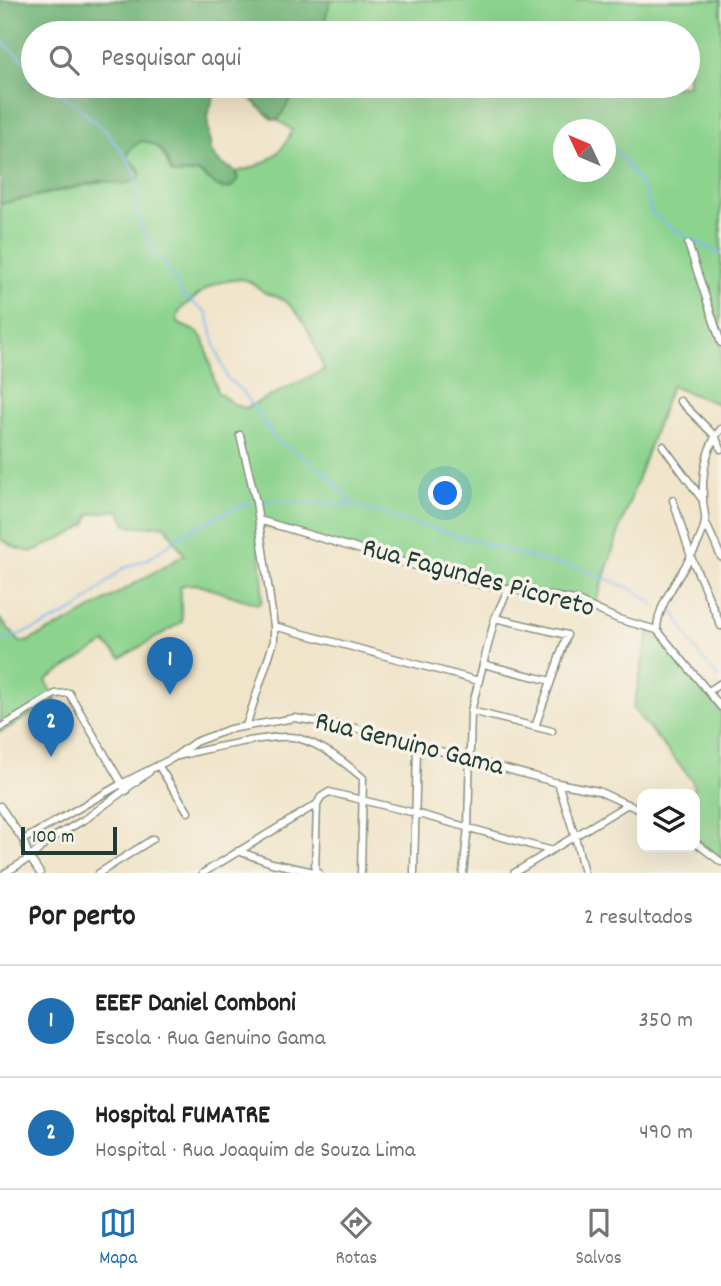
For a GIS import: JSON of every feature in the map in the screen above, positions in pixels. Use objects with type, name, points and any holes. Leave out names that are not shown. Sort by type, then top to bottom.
[{"type":"street","points":[[688,244],[721,343]]},
{"type":"street","points":[[680,401],[715,436],[721,449]]},
{"type":"street","points":[[721,429],[708,448],[703,501],[705,521],[721,557]]},
{"type":"street","points":[[240,435],[259,520],[274,626],[274,641],[246,726]]},
{"type":"street","points":[[663,446],[703,501]]},
{"type":"street","points":[[673,500],[691,557],[721,626]]},
{"type":"street","name":"Rua Fagundes Picoreto","points":[[259,520],[474,583],[575,600],[618,618],[657,629]]},
{"type":"street","points":[[705,521],[691,557],[657,616],[657,629],[721,707]]},
{"type":"street","points":[[463,873],[468,827],[471,711],[495,618],[508,590]]},
{"type":"street","points":[[495,618],[566,635],[535,727]]},
{"type":"street","points":[[274,626],[479,681]]},
{"type":"street","points":[[483,664],[551,681]]},
{"type":"street","points":[[709,691],[721,683]]},
{"type":"street","points":[[0,727],[55,694],[69,693],[125,791]]},
{"type":"street","points":[[471,711],[552,732]]},
{"type":"street","name":"Rua Genuino Gama","points":[[173,758],[195,742],[246,726],[295,718],[355,728],[470,761],[598,791],[637,808]]},
{"type":"street","points":[[23,840],[121,784],[173,758],[237,743],[295,737],[340,758],[363,778],[361,873]]},
{"type":"street","points":[[414,873],[417,747]]},
{"type":"street","points":[[5,873],[159,765]]},
{"type":"street","points":[[159,765],[188,813]]},
{"type":"street","points":[[558,783],[584,873]]},
{"type":"street","points":[[203,873],[317,804],[321,797],[329,792],[550,850]]},
{"type":"street","points":[[238,851],[272,863],[317,872],[317,804]]},
{"type":"street","points":[[514,873],[628,804]]},
{"type":"street","points":[[0,806],[23,840],[40,873]]},
{"type":"street","points":[[80,807],[87,818]]},
{"type":"street","points":[[44,827],[49,840]]},
{"type":"street","points":[[99,873],[153,839]]},
{"type":"street","points":[[700,846],[721,862]]},
{"type":"street","points":[[270,873],[272,863]]},
{"type":"green space","points":[[0,0],[330,0],[324,21],[21,21],[21,98],[214,98],[207,116],[211,152],[220,163],[234,170],[238,179],[229,188],[224,188],[198,172],[175,174],[163,152],[153,144],[142,141],[130,150],[127,158],[141,172],[139,180],[123,184],[100,181],[0,204]]},
{"type":"green space","points":[[330,0],[721,0],[721,405],[671,386],[595,606],[576,599],[468,582],[260,525],[257,531],[263,583],[261,603],[196,584],[183,585],[180,588],[182,622],[121,658],[105,643],[46,680],[56,701],[0,732],[0,619],[20,642],[26,642],[70,621],[184,555],[165,525],[132,527],[126,524],[119,510],[90,514],[86,524],[73,533],[31,552],[16,548],[0,539],[0,204],[106,181],[139,168],[127,158],[130,148],[142,141],[158,148],[171,173],[178,175],[198,172],[220,188],[237,176],[236,172],[270,159],[283,147],[292,130],[278,120],[292,98],[700,98],[700,21],[324,21]],"holes":[[[242,279],[266,294],[286,302],[301,318],[324,370],[246,408],[237,406],[217,392],[204,339],[197,332],[179,324],[177,318],[182,308],[208,288],[226,281]]]},
{"type":"green space","points":[[250,98],[292,98],[278,120],[272,119]]},
{"type":"green space","points":[[649,632],[668,644],[721,711],[721,858],[700,843],[700,789],[693,789],[692,780],[633,709]]},
{"type":"waterway","points":[[0,40],[21,58]]},
{"type":"waterway","points":[[67,98],[105,130],[128,159],[138,180],[134,200],[140,224],[153,253],[167,265],[181,294],[207,313],[227,378],[243,392],[276,440],[324,471],[353,505]]},
{"type":"waterway","points":[[588,113],[592,119]]},
{"type":"waterway","points":[[616,152],[645,193],[652,214],[721,255]]},
{"type":"waterway","points":[[260,500],[353,505],[539,560],[578,568],[632,589],[657,606]]},
{"type":"waterway","points":[[0,641],[43,626],[78,608],[122,569],[150,558],[180,536],[251,502]]},
{"type":"waterway","points":[[666,608],[678,619],[694,647],[719,678]]},
{"type":"place","name":"EEEF Daniel Comboni","points":[[170,695]]},
{"type":"place","name":"Hospital FUMATRE","points":[[51,757]]}]
